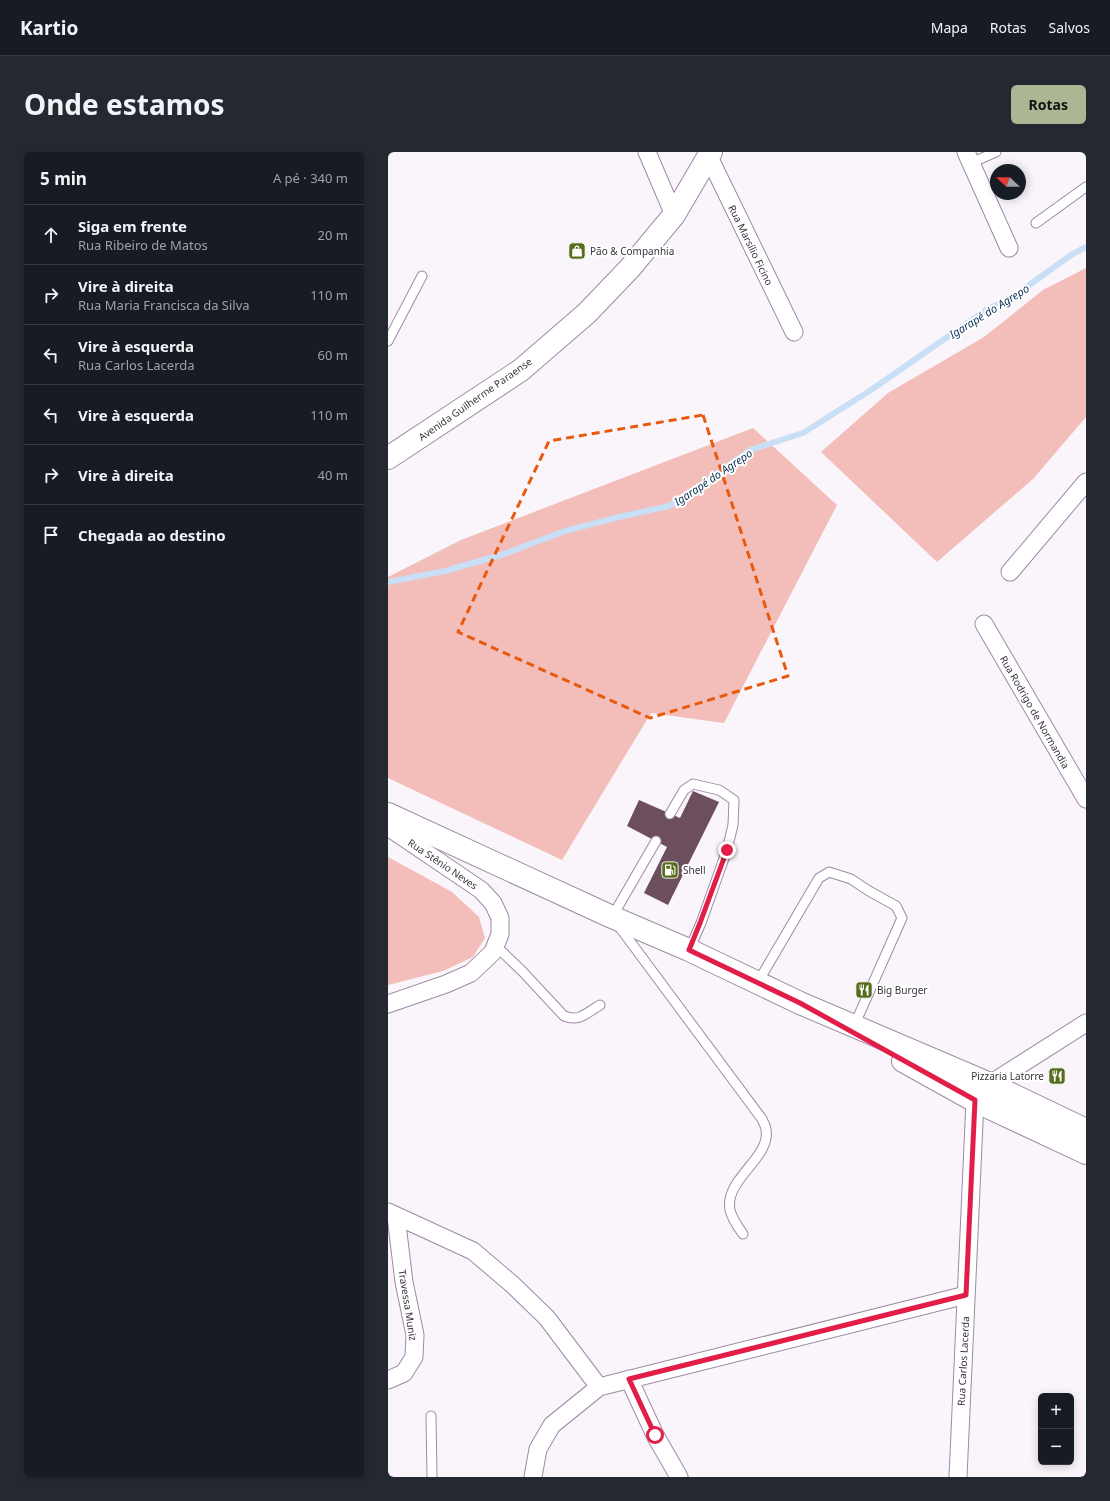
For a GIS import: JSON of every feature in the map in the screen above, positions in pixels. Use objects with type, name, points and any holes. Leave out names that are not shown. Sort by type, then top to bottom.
[{"type":"main road","name":"Avenida Guilherme Paraense","points":[[388,458],[527,364],[587,313],[630,268],[674,214],[710,155]]},
{"type":"main road","points":[[388,814],[612,917],[689,950],[757,984],[990,1084],[1086,1130]]},
{"type":"main road","points":[[800,1003],[975,1100],[1086,1153]]},
{"type":"street","points":[[647,152],[674,214]]},
{"type":"street","name":"Rua Marsílio Ficino","points":[[710,155],[794,332]]},
{"type":"street","points":[[968,157],[1009,248]]},
{"type":"street","points":[[1010,572],[1086,482]]},
{"type":"street","name":"Rua Rodrigo de Normandia","points":[[984,624],[1086,800]]},
{"type":"street","name":"Rua Stênio Neves","points":[[388,827],[476,886],[493,903],[500,918],[500,934],[493,952],[471,973],[446,984],[388,1004]]},
{"type":"street","points":[[990,1084],[1086,1023]]},
{"type":"street","name":"Rua Carlos Lacerda","points":[[958,1477],[975,1100]]},
{"type":"street","points":[[392,1214],[473,1251],[513,1285],[547,1318],[599,1387]]},
{"type":"street","name":"Travessa Muniz","points":[[388,1380],[404,1373],[414,1357],[415,1350],[415,1335],[392,1214]]},
{"type":"street","points":[[533,1477],[538,1449],[552,1425],[599,1387],[966,1295]]},
{"type":"street","points":[[629,1379],[655,1435],[679,1477]]},
{"type":"lane","points":[[968,157],[996,152]]},
{"type":"lane","points":[[1036,223],[1086,187]]},
{"type":"lane","points":[[388,341],[422,276]]},
{"type":"lane","points":[[670,814],[684,790],[693,784],[719,790],[734,800],[733,825],[727,850],[689,950]]},
{"type":"lane","points":[[656,841],[612,917],[762,1119],[766,1130],[764,1144],[735,1186],[731,1197],[731,1213],[743,1234]]},
{"type":"lane","points":[[757,984],[819,878],[829,872],[851,879],[896,906],[902,918],[854,1026]]},
{"type":"lane","points":[[496,946],[564,1016],[572,1019],[578,1018],[600,1005]]},
{"type":"lane","points":[[431,1416],[432,1477]]},
{"type":"highlighted area","points":[[703,415],[788,676],[650,718],[458,632],[549,441]]},
{"type":"shaded area","points":[[1086,268],[1086,417],[1033,479],[937,562],[821,452],[888,393],[984,337],[1043,290]]},
{"type":"shaded area","points":[[753,428],[837,505],[724,723],[651,713],[562,860],[388,778],[388,577],[461,540]]},
{"type":"shaded area","points":[[388,857],[452,892],[479,917],[485,938],[473,957],[443,971],[388,985]]},
{"type":"building","name":"Shell","points":[[693,791],[719,802],[668,905],[644,893],[667,847],[627,826],[639,800],[680,818]]},
{"type":"waterway","name":"Igarapé do Agrepo","points":[[388,582],[445,571],[504,554],[565,531],[669,506],[706,482],[750,450],[803,433],[871,390],[989,308],[1007,301],[1071,255],[1086,247]]},
{"type":"place","name":"Pão & Companhia","points":[[577,251]]},
{"type":"place","name":"Shell","points":[[670,870]]},
{"type":"place","name":"Big Burger","points":[[864,990]]},
{"type":"place","name":"Pizzaria Latorre","points":[[1057,1076]]},
{"type":"route","points":[[655,1435],[629,1379],[966,1295],[975,1100],[800,1003],[757,984],[689,950],[727,850]]}]
